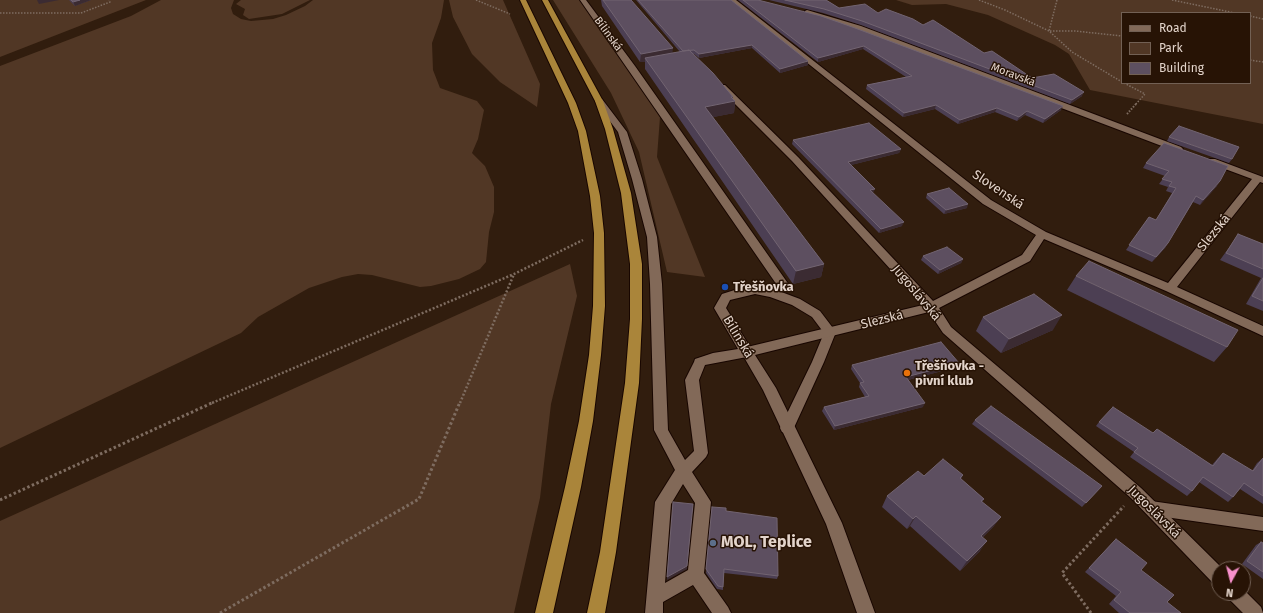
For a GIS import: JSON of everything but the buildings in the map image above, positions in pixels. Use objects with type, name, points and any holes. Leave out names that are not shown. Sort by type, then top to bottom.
[{"type":"highway","points":[[523,0],[572,103],[582,131],[595,196],[600,233],[599,306],[595,355],[586,421],[573,487],[544,613]]},
{"type":"highway","points":[[545,0],[599,102],[610,129],[626,194],[636,264],[636,319],[632,383],[608,552],[596,613]]},
{"type":"street","name":"Bílinská","points":[[583,0],[636,67],[784,285]]},
{"type":"street","name":"Slovenská","points":[[732,0],[755,15],[987,202],[1042,234],[1170,288],[1263,330]]},
{"type":"street","name":"Moravská","points":[[800,11],[858,28],[1187,153]]},
{"type":"street","name":"Jugoslávská","points":[[713,78],[795,159],[932,307],[947,330],[1136,493],[1211,569]]},
{"type":"street","points":[[599,102],[622,132],[637,179],[652,237],[656,284],[661,430],[703,502],[696,575],[722,613]]},
{"type":"street","points":[[1202,158],[1261,179]]},
{"type":"street","name":"Slezská","points":[[1170,288],[1261,179]]},
{"type":"street","name":"Slezská","points":[[684,471],[701,453],[692,380],[700,362],[932,307],[1026,258],[1042,234]]},
{"type":"street","name":"Bílinská","points":[[830,332],[816,314],[796,302],[772,293],[756,290],[741,292],[726,297],[720,308],[768,388],[834,522],[866,613]]},
{"type":"street","points":[[787,428],[815,369],[830,332]]},
{"type":"street","points":[[654,605],[664,502],[684,471]]},
{"type":"street","points":[[1151,508],[1263,524]]},
{"type":"street","points":[[654,605],[696,575]]},
{"type":"street","points":[[1243,601],[1254,613]]},
{"type":"path","points":[[0,13],[81,13],[110,2],[109,0]]},
{"type":"path","points":[[476,0],[510,14]]},
{"type":"path","points":[[979,0],[1005,10],[1050,31],[1072,52],[1121,81]]},
{"type":"path","points":[[1050,31],[1057,0]]},
{"type":"path","points":[[1172,0],[1230,12]]},
{"type":"path","points":[[1251,16],[1263,19]]},
{"type":"path","points":[[1050,31],[1075,31],[1121,36]]},
{"type":"path","points":[[1251,60],[1263,62]]},
{"type":"path","points":[[1116,126],[1145,94],[1127,84]]},
{"type":"path","points":[[0,500],[172,420],[514,274],[600,233]]},
{"type":"path","points":[[220,613],[419,499],[514,274]]},
{"type":"path","points":[[1091,613],[1062,573],[1136,493]]},
{"type":"green space","points":[[0,0],[146,0],[0,57]]},
{"type":"green space","points":[[161,0],[234,0],[231,8],[233,14],[241,19],[251,21],[273,19],[286,15],[305,6],[313,0],[444,0],[441,18],[432,43],[433,70],[440,88],[477,101],[484,110],[478,139],[472,153],[485,166],[494,187],[494,212],[489,232],[486,262],[480,269],[459,279],[431,286],[420,287],[372,275],[358,274],[342,277],[309,288],[258,317],[241,333],[0,448],[0,66],[131,16]]},
{"type":"green space","points":[[241,0],[310,0],[282,14],[249,19],[243,15],[245,9],[236,4]]},
{"type":"green space","points":[[449,0],[503,0],[540,84],[537,107],[500,82],[472,54],[453,17]]},
{"type":"green space","points":[[553,0],[580,0],[607,40],[639,81],[660,117],[657,157],[705,277],[667,272],[639,152],[611,93]]},
{"type":"green space","points":[[896,0],[1263,0],[1263,124],[1090,90],[1069,54],[1055,45],[988,15],[946,4],[912,5]]},
{"type":"green space","points":[[570,264],[577,296],[551,404],[540,498],[514,613],[0,613],[0,521]]},
{"type":"place","name":"Třešňovka","points":[[725,287]]},
{"type":"place","name":"Třešňovka - pivní klub","points":[[907,373]]},
{"type":"place","name":"MOL, Teplice","points":[[713,543]]}]
